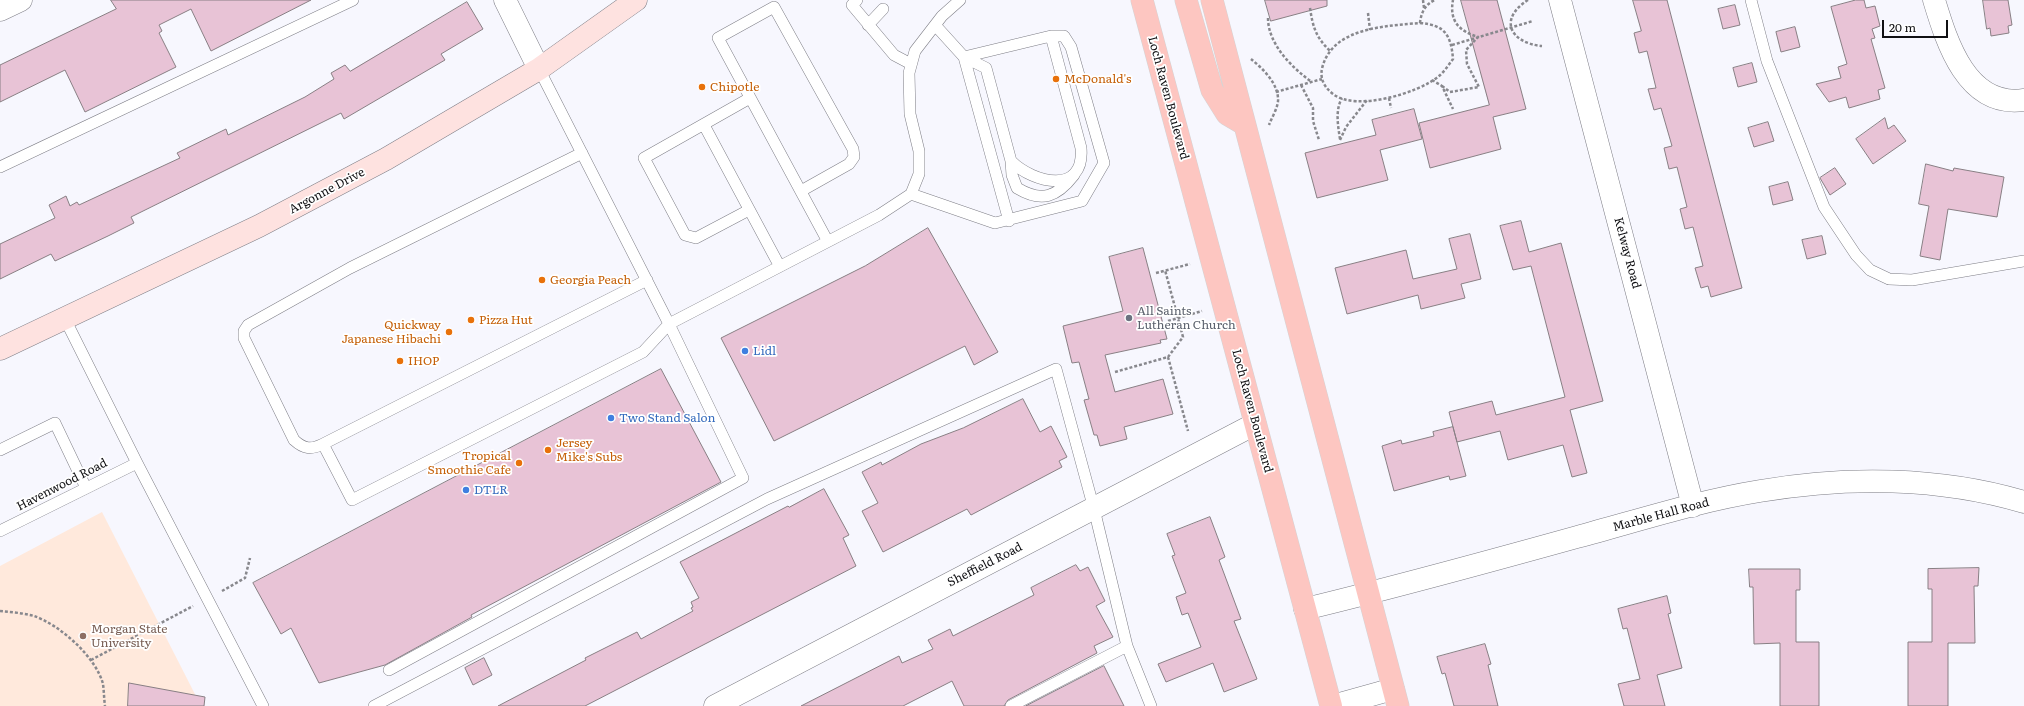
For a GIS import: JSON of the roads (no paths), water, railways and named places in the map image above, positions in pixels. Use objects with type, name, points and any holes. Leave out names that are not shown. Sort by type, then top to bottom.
[{"type":"main road","name":"Argonne Drive","points":[[0,349],[252,229],[327,191],[433,132],[539,69],[636,0]]},
{"type":"main road","name":"Loch Raven Boulevard","points":[[1142,0],[1332,706]]},
{"type":"main road","points":[[1186,0],[1212,90],[1227,114],[1244,124]]},
{"type":"main road","points":[[1212,0],[1395,698]]},
{"type":"street","points":[[0,10],[21,0]]},
{"type":"street","points":[[505,0],[539,69]]},
{"type":"street","name":"Kelway Road","points":[[1560,0],[1693,506]]},
{"type":"street","points":[[1934,0],[1948,44],[1967,76],[1979,88],[1998,99],[2007,101],[2024,100]]},
{"type":"street","name":"Sheffield Road","points":[[715,706],[1255,424]]},
{"type":"street","name":"Marble Hall Road","points":[[1305,609],[1368,594],[1693,506],[1759,491],[1809,484],[1898,482],[1972,490],[2024,502]]},
{"type":"street","points":[[1332,706],[1395,698]]},
{"type":"lane","points":[[0,167],[353,0]]},
{"type":"lane","points":[[857,0],[852,5],[894,55],[911,64]]},
{"type":"lane","points":[[323,444],[352,500],[643,352],[669,324],[827,240],[880,215],[911,194],[919,174],[919,151],[910,114],[909,73],[911,64],[915,51],[942,16],[960,0]]},
{"type":"lane","points":[[1751,0],[1767,61],[1824,207],[1856,255],[1870,270],[1889,279],[1912,280],[2024,261]]},
{"type":"lane","points":[[801,191],[850,164],[854,157],[853,149],[774,7],[718,38],[827,240]]},
{"type":"lane","points":[[868,24],[883,9]]},
{"type":"lane","points":[[935,25],[964,58],[986,68],[1012,161],[1012,175],[1017,188],[1036,196],[1052,195],[1064,188],[1077,171],[1082,160],[1082,148],[1051,36]]},
{"type":"lane","points":[[911,194],[995,223],[1009,221],[1082,200],[1104,163],[1071,47],[1064,36],[1051,36],[964,58]]},
{"type":"lane","points":[[964,58],[1009,221]]},
{"type":"lane","points":[[390,670],[744,478],[647,280],[539,69]]},
{"type":"lane","points":[[749,210],[696,238],[686,235],[644,158],[750,98]]},
{"type":"lane","points":[[704,125],[779,265]]},
{"type":"lane","points":[[582,153],[344,271],[248,325],[244,331],[244,338],[294,440],[302,447],[313,449],[647,280]]},
{"type":"lane","points":[[1012,161],[1019,169],[1035,178],[1054,182],[1069,178],[1077,171]]},
{"type":"lane","points":[[65,318],[137,463],[263,706]]},
{"type":"lane","points":[[374,706],[767,499],[1056,369],[1094,509],[1127,646],[1151,706]]},
{"type":"lane","points":[[0,450],[55,423],[86,488]]},
{"type":"lane","name":"Havenwood Road","points":[[0,531],[137,463]]},
{"type":"lane","points":[[1011,706],[1127,646]]},
{"type":"place","name":"McDonald's","points":[[1056,79]]},
{"type":"place","name":"Chipotle","points":[[702,87]]},
{"type":"place","name":"Georgia Peach","points":[[542,280]]},
{"type":"place","name":"All Saints Lutheran Church","points":[[1129,318]]},
{"type":"place","name":"Pizza Hut","points":[[471,320]]},
{"type":"place","name":"Quickway Japanese Hibachi","points":[[449,332]]},
{"type":"place","name":"Lidl","points":[[745,351]]},
{"type":"place","name":"IHOP","points":[[400,361]]},
{"type":"place","name":"Two Stand Salon","points":[[611,418]]},
{"type":"place","name":"Jersey Mike's Subs","points":[[548,450]]},
{"type":"place","name":"Tropical Smoothie Cafe","points":[[519,463]]},
{"type":"place","name":"DTLR","points":[[466,490]]},
{"type":"place","name":"Morgan State University","points":[[83,636]]}]
